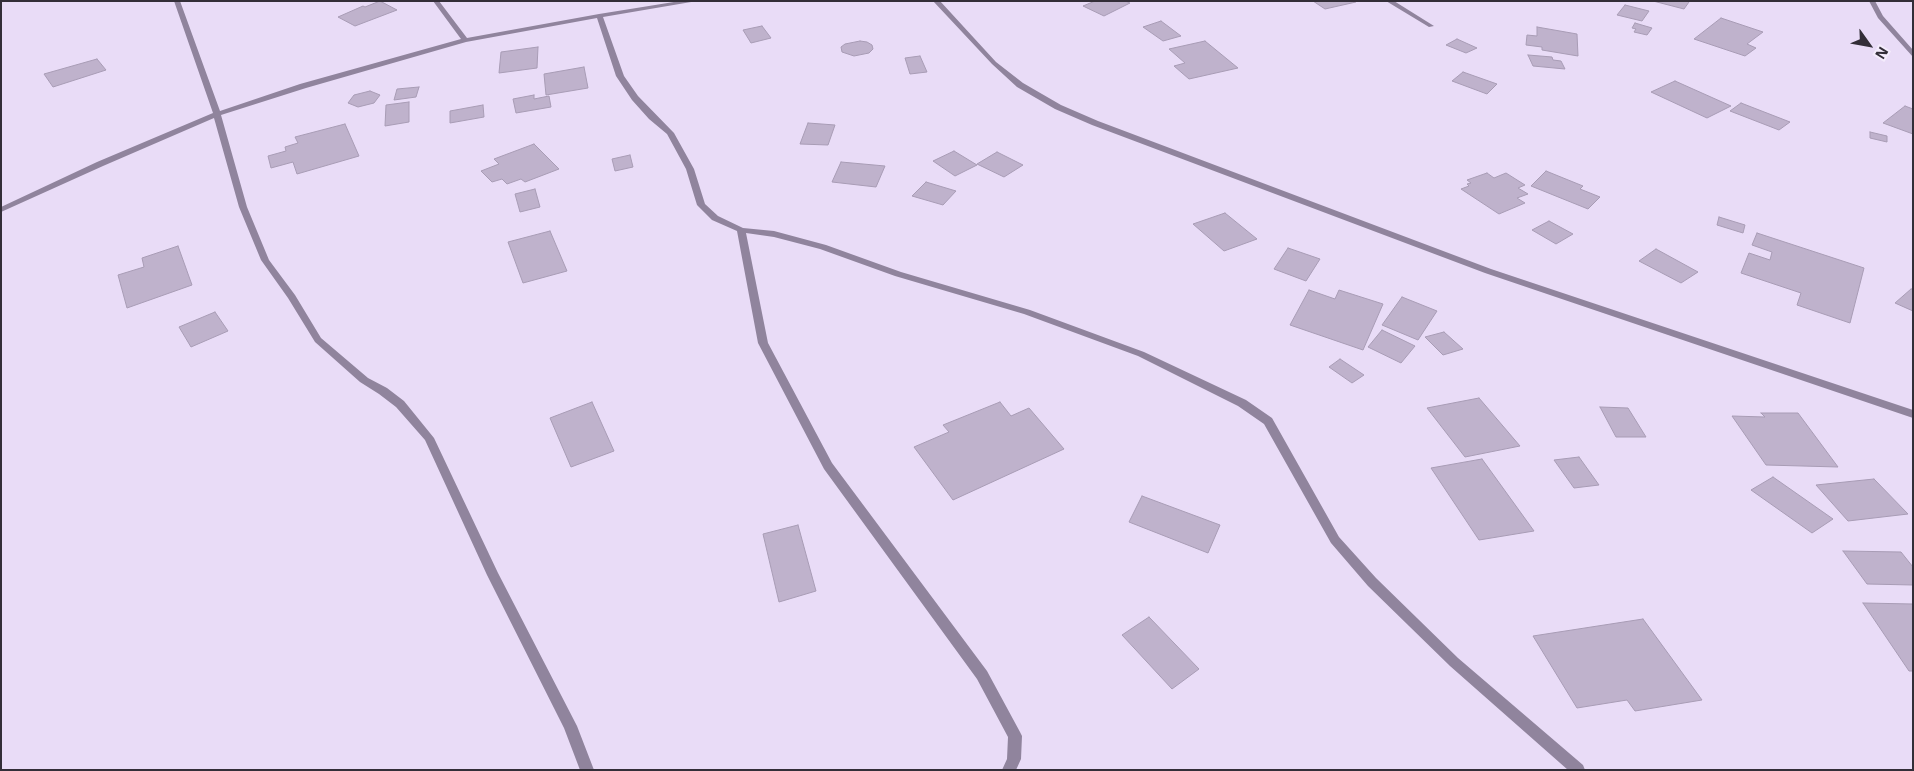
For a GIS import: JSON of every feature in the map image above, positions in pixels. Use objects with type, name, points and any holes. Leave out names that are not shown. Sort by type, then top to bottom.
[{"type":"street","points":[[177,1],[217,114],[243,207],[265,260],[292,297],[318,340],[364,380],[400,404],[429,438],[493,576],[570,726],[587,770]]},
{"type":"street","points":[[436,1],[465,40]]},
{"type":"street","points":[[1,210],[100,164],[217,114],[384,62],[465,40],[694,1]]},
{"type":"street","points":[[936,1],[994,63],[1020,85],[1058,106],[1095,123],[1488,271],[1913,414]]},
{"type":"street","points":[[1389,1],[1431,26]]},
{"type":"street","points":[[1872,1],[1880,18],[1913,55]]},
{"type":"street","points":[[599,16],[620,76],[652,117],[670,133],[690,170],[701,205],[715,218],[741,230],[774,234],[823,247],[898,274],[1027,312],[1141,354],[1242,403],[1268,421],[1335,540],[1372,582],[1454,662],[1578,770]]},
{"type":"street","points":[[741,230],[763,343],[828,466],[982,675],[1015,736],[1014,759],[1009,770]]},
{"type":"building","points":[[380,1],[397,10],[355,26],[338,17],[363,6],[365,7]]},
{"type":"building","points":[[1095,1],[1125,1],[1130,3],[1104,16],[1083,6]]},
{"type":"building","points":[[1313,1],[1355,1],[1356,2],[1325,9]]},
{"type":"building","points":[[1653,1],[1688,1],[1689,2],[1684,9]]},
{"type":"building","points":[[1625,5],[1649,11],[1642,21],[1617,15]]},
{"type":"building","points":[[1721,18],[1763,32],[1747,44],[1756,48],[1745,56],[1694,39]]},
{"type":"building","points":[[1161,21],[1181,36],[1163,41],[1143,27]]},
{"type":"building","points":[[1635,23],[1652,28],[1647,35],[1634,32],[1636,29],[1632,28]]},
{"type":"building","points":[[762,26],[771,38],[751,43],[743,30]]},
{"type":"building","points":[[1537,27],[1577,34],[1578,56],[1542,50],[1542,47],[1526,45],[1527,35],[1537,36]]},
{"type":"building","points":[[1457,39],[1477,48],[1466,53],[1446,45]]},
{"type":"building","points":[[860,41],[872,45],[873,49],[869,53],[854,56],[842,52],[841,47],[845,44]]},
{"type":"building","points":[[1205,41],[1238,68],[1189,79],[1174,66],[1185,63],[1169,49]]},
{"type":"building","points":[[538,47],[537,68],[499,73],[501,52]]},
{"type":"building","points":[[1528,55],[1552,57],[1553,60],[1561,61],[1565,69],[1533,66]]},
{"type":"building","points":[[920,56],[927,72],[910,74],[905,58]]},
{"type":"building","points":[[97,59],[106,70],[53,87],[44,74]]},
{"type":"building","points":[[584,67],[588,88],[546,95],[544,74]]},
{"type":"building","points":[[1463,72],[1497,84],[1487,94],[1452,81]]},
{"type":"building","points":[[1675,81],[1731,106],[1707,118],[1651,92]]},
{"type":"building","points":[[419,87],[416,97],[394,100],[397,89]]},
{"type":"building","points":[[370,91],[380,95],[374,103],[358,107],[348,103],[354,95]]},
{"type":"building","points":[[534,95],[534,99],[549,96],[551,107],[516,113],[513,99]]},
{"type":"building","points":[[409,102],[409,122],[385,126],[386,105]]},
{"type":"building","points":[[1741,103],[1790,122],[1779,130],[1730,111]]},
{"type":"building","points":[[483,105],[484,117],[450,123],[450,111]]},
{"type":"building","points":[[1905,106],[1913,109],[1913,134],[1883,123]]},
{"type":"building","points":[[808,123],[835,125],[828,145],[800,144]]},
{"type":"building","points":[[345,124],[359,156],[297,174],[293,162],[271,168],[268,156],[286,151],[285,147],[298,143],[295,137]]},
{"type":"building","points":[[1870,132],[1887,136],[1887,142],[1870,138]]},
{"type":"building","points":[[534,144],[559,169],[525,182],[521,179],[507,184],[502,179],[492,182],[481,171],[499,164],[494,159]]},
{"type":"building","points":[[954,151],[977,165],[955,176],[933,161]]},
{"type":"building","points":[[997,152],[1023,165],[1004,177],[977,164]]},
{"type":"building","points":[[630,155],[633,167],[615,171],[612,159]]},
{"type":"building","points":[[841,162],[885,166],[876,187],[832,182]]},
{"type":"building","points":[[1546,171],[1583,186],[1580,189],[1600,197],[1588,209],[1531,186]]},
{"type":"building","points":[[1487,173],[1494,178],[1506,173],[1525,185],[1518,188],[1528,194],[1517,198],[1525,203],[1499,214],[1461,189],[1469,186],[1467,184],[1471,183],[1467,180]]},
{"type":"building","points":[[926,182],[956,191],[943,205],[912,196]]},
{"type":"building","points":[[535,189],[540,207],[520,212],[515,194]]},
{"type":"building","points":[[1225,213],[1257,239],[1224,251],[1193,224]]},
{"type":"building","points":[[1719,217],[1745,225],[1743,233],[1717,225]]},
{"type":"building","points":[[1549,221],[1573,234],[1556,244],[1532,230]]},
{"type":"building","points":[[550,231],[567,271],[523,283],[508,242]]},
{"type":"building","points":[[1757,233],[1864,268],[1850,323],[1797,305],[1801,293],[1741,273],[1749,253],[1770,260],[1772,252],[1752,245]]},
{"type":"building","points":[[178,246],[192,285],[127,308],[118,275],[144,267],[142,258]]},
{"type":"building","points":[[1288,248],[1320,259],[1306,281],[1274,269]]},
{"type":"building","points":[[1656,249],[1698,272],[1681,283],[1639,261]]},
{"type":"building","points":[[1913,289],[1913,311],[1895,303]]},
{"type":"building","points":[[1309,290],[1335,299],[1339,290],[1383,304],[1363,350],[1290,325]]},
{"type":"building","points":[[1402,297],[1437,311],[1418,340],[1382,325]]},
{"type":"building","points":[[215,312],[228,331],[191,347],[179,327]]},
{"type":"building","points":[[1382,330],[1415,346],[1401,363],[1368,347]]},
{"type":"building","points":[[1444,332],[1463,349],[1443,355],[1425,337]]},
{"type":"building","points":[[1340,359],[1364,375],[1352,383],[1329,367]]},
{"type":"building","points":[[1479,398],[1520,446],[1465,457],[1427,408]]},
{"type":"building","points":[[592,402],[614,451],[571,467],[550,418]]},
{"type":"building","points":[[1000,402],[1011,416],[1029,408],[1064,449],[953,500],[914,447],[949,432],[943,425]]},
{"type":"building","points":[[1600,407],[1628,408],[1646,437],[1616,437]]},
{"type":"building","points":[[1761,413],[1798,413],[1838,467],[1766,465],[1732,416],[1765,417]]},
{"type":"building","points":[[1579,457],[1599,485],[1574,488],[1554,460]]},
{"type":"building","points":[[1482,459],[1534,531],[1479,540],[1431,468]]},
{"type":"building","points":[[1773,477],[1833,519],[1812,533],[1751,490]]},
{"type":"building","points":[[1874,479],[1908,514],[1848,521],[1816,485]]},
{"type":"building","points":[[1142,496],[1220,525],[1208,553],[1129,522]]},
{"type":"building","points":[[798,525],[816,591],[779,602],[763,534]]},
{"type":"building","points":[[1843,551],[1901,552],[1913,567],[1913,585],[1867,584]]},
{"type":"building","points":[[1863,603],[1913,604],[1913,671],[1909,671]]},
{"type":"building","points":[[1149,617],[1199,669],[1172,689],[1122,635]]},
{"type":"building","points":[[1643,619],[1702,700],[1635,711],[1627,700],[1577,708],[1533,636]]}]
